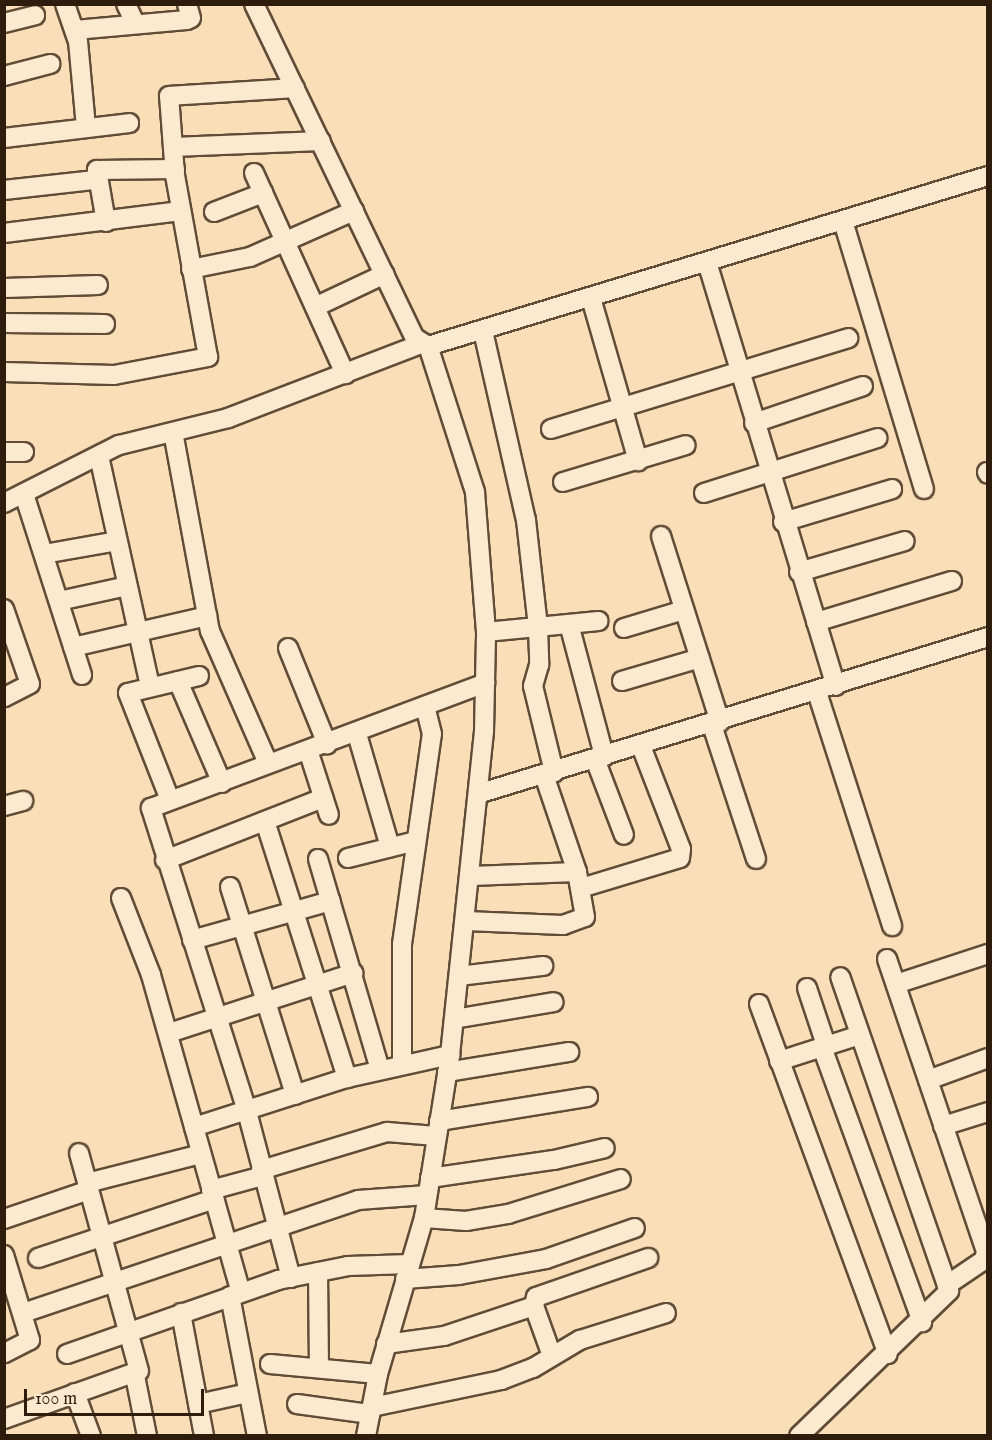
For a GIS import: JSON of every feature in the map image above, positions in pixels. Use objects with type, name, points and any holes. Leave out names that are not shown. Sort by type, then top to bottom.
[{"type":"street","points":[[65,4],[75,30],[86,127]]},
{"type":"street","points":[[126,4],[135,23]]},
{"type":"street","points":[[75,30],[190,19],[187,4]]},
{"type":"street","points":[[254,4],[385,274],[424,345],[475,492],[486,632],[481,793],[449,1064],[424,1218],[378,1374],[366,1436]]},
{"type":"street","points":[[4,23],[35,15]]},
{"type":"street","points":[[4,76],[50,64]]},
{"type":"street","points":[[4,372],[114,375],[205,359],[209,351],[191,269],[175,169],[171,94],[296,88]]},
{"type":"street","points":[[4,138],[129,123]]},
{"type":"street","points":[[173,147],[321,141]]},
{"type":"street","points":[[106,222],[94,172],[100,169],[175,169]]},
{"type":"street","points":[[254,173],[345,374]]},
{"type":"street","points":[[4,190],[95,180]]},
{"type":"street","points":[[4,503],[119,446],[228,418],[424,345],[483,331],[843,221],[986,181]]},
{"type":"street","points":[[214,212],[263,193]]},
{"type":"street","points":[[191,269],[231,263],[286,242],[354,210]]},
{"type":"street","points":[[4,233],[181,211]]},
{"type":"street","points":[[843,221],[924,489]]},
{"type":"street","points":[[707,262],[768,473],[836,686]]},
{"type":"street","points":[[315,307],[385,274]]},
{"type":"street","points":[[4,288],[98,285]]},
{"type":"street","points":[[591,298],[638,461]]},
{"type":"street","points":[[4,323],[105,324]]},
{"type":"street","points":[[466,921],[574,924],[585,917],[579,880],[549,773],[533,686],[539,665],[538,627],[520,492],[483,331]]},
{"type":"street","points":[[551,429],[848,338]]},
{"type":"street","points":[[754,423],[863,386]]},
{"type":"street","points":[[173,432],[201,567],[207,616],[268,763]]},
{"type":"street","points":[[704,494],[877,438]]},
{"type":"street","points":[[563,482],[686,445]]},
{"type":"street","points":[[4,452],[24,452]]},
{"type":"street","points":[[99,456],[150,686]]},
{"type":"street","points":[[783,522],[892,489]]},
{"type":"street","points":[[24,494],[82,675]]},
{"type":"street","points":[[661,536],[700,658],[716,723],[756,859]]},
{"type":"street","points":[[44,554],[117,541]]},
{"type":"street","points":[[799,572],[905,541]]},
{"type":"street","points":[[816,622],[952,581]]},
{"type":"street","points":[[59,601],[127,586]]},
{"type":"street","points":[[624,628],[684,610]]},
{"type":"street","points":[[4,697],[30,684],[12,657],[5,612]]},
{"type":"street","points":[[73,647],[207,616]]},
{"type":"street","points":[[486,632],[598,621]]},
{"type":"street","points":[[569,624],[600,758],[624,835]]},
{"type":"street","points":[[481,793],[818,692],[987,637]]},
{"type":"street","points":[[288,648],[327,744]]},
{"type":"street","points":[[622,681],[700,658]]},
{"type":"street","points":[[170,800],[128,698],[131,691],[199,676]]},
{"type":"street","points":[[178,681],[222,783]]},
{"type":"street","points":[[291,1278],[247,1111],[150,810],[170,800],[222,783],[268,763],[357,734],[484,683]]},
{"type":"street","points":[[818,692],[892,926]]},
{"type":"street","points":[[402,1064],[402,945],[432,734],[425,706]]},
{"type":"street","points":[[357,734],[390,848]]},
{"type":"street","points":[[471,876],[579,880],[675,861],[681,854],[640,746]]},
{"type":"street","points":[[165,860],[265,820],[326,807],[308,750]]},
{"type":"street","points":[[4,806],[23,801]]},
{"type":"street","points":[[265,820],[292,913],[347,1078]]},
{"type":"street","points":[[348,858],[416,841]]},
{"type":"street","points":[[318,859],[354,974],[380,1070]]},
{"type":"street","points":[[230,887],[295,1095]]},
{"type":"street","points":[[121,898],[169,1033],[227,1243],[248,1393],[257,1436]]},
{"type":"street","points":[[192,940],[331,901]]},
{"type":"street","points":[[896,984],[987,954]]},
{"type":"street","points":[[887,959],[987,1255],[947,1285]]},
{"type":"street","points":[[459,976],[543,966]]},
{"type":"street","points":[[169,1033],[354,974]]},
{"type":"street","points":[[799,1436],[948,1296],[947,1285],[840,977]]},
{"type":"street","points":[[807,988],[824,1046],[922,1322]]},
{"type":"street","points":[[454,1019],[554,1002]]},
{"type":"street","points":[[759,1004],[888,1354]]},
{"type":"street","points":[[779,1060],[860,1035]]},
{"type":"street","points":[[194,1127],[347,1078],[402,1064],[449,1064],[569,1052]]},
{"type":"street","points":[[928,1080],[987,1058]]},
{"type":"street","points":[[38,1258],[213,1195],[262,1173],[387,1132],[438,1129],[588,1097]]},
{"type":"street","points":[[943,1126],[987,1112]]},
{"type":"street","points":[[22,1313],[276,1225],[374,1196],[429,1187],[605,1148]]},
{"type":"street","points":[[79,1153],[139,1366],[135,1376],[147,1436]]},
{"type":"street","points":[[4,1219],[88,1187],[201,1154]]},
{"type":"street","points":[[424,1218],[466,1221],[508,1214],[621,1179]]},
{"type":"street","points":[[67,1354],[235,1294],[318,1272],[407,1271],[459,1275],[546,1258],[635,1228]]},
{"type":"street","points":[[4,1255],[29,1344],[4,1353]]},
{"type":"street","points":[[386,1344],[464,1330],[534,1306],[540,1294],[648,1258]]},
{"type":"street","points":[[318,1272],[319,1366]]},
{"type":"street","points":[[534,1306],[552,1356]]},
{"type":"street","points":[[181,1313],[204,1436]]},
{"type":"street","points":[[297,1404],[371,1410],[501,1380],[595,1334],[666,1313]]},
{"type":"street","points":[[270,1364],[319,1366],[378,1374]]},
{"type":"street","points":[[4,1419],[135,1376]]},
{"type":"street","points":[[198,1404],[248,1393]]},
{"type":"street","points":[[75,1394],[91,1436]]}]
